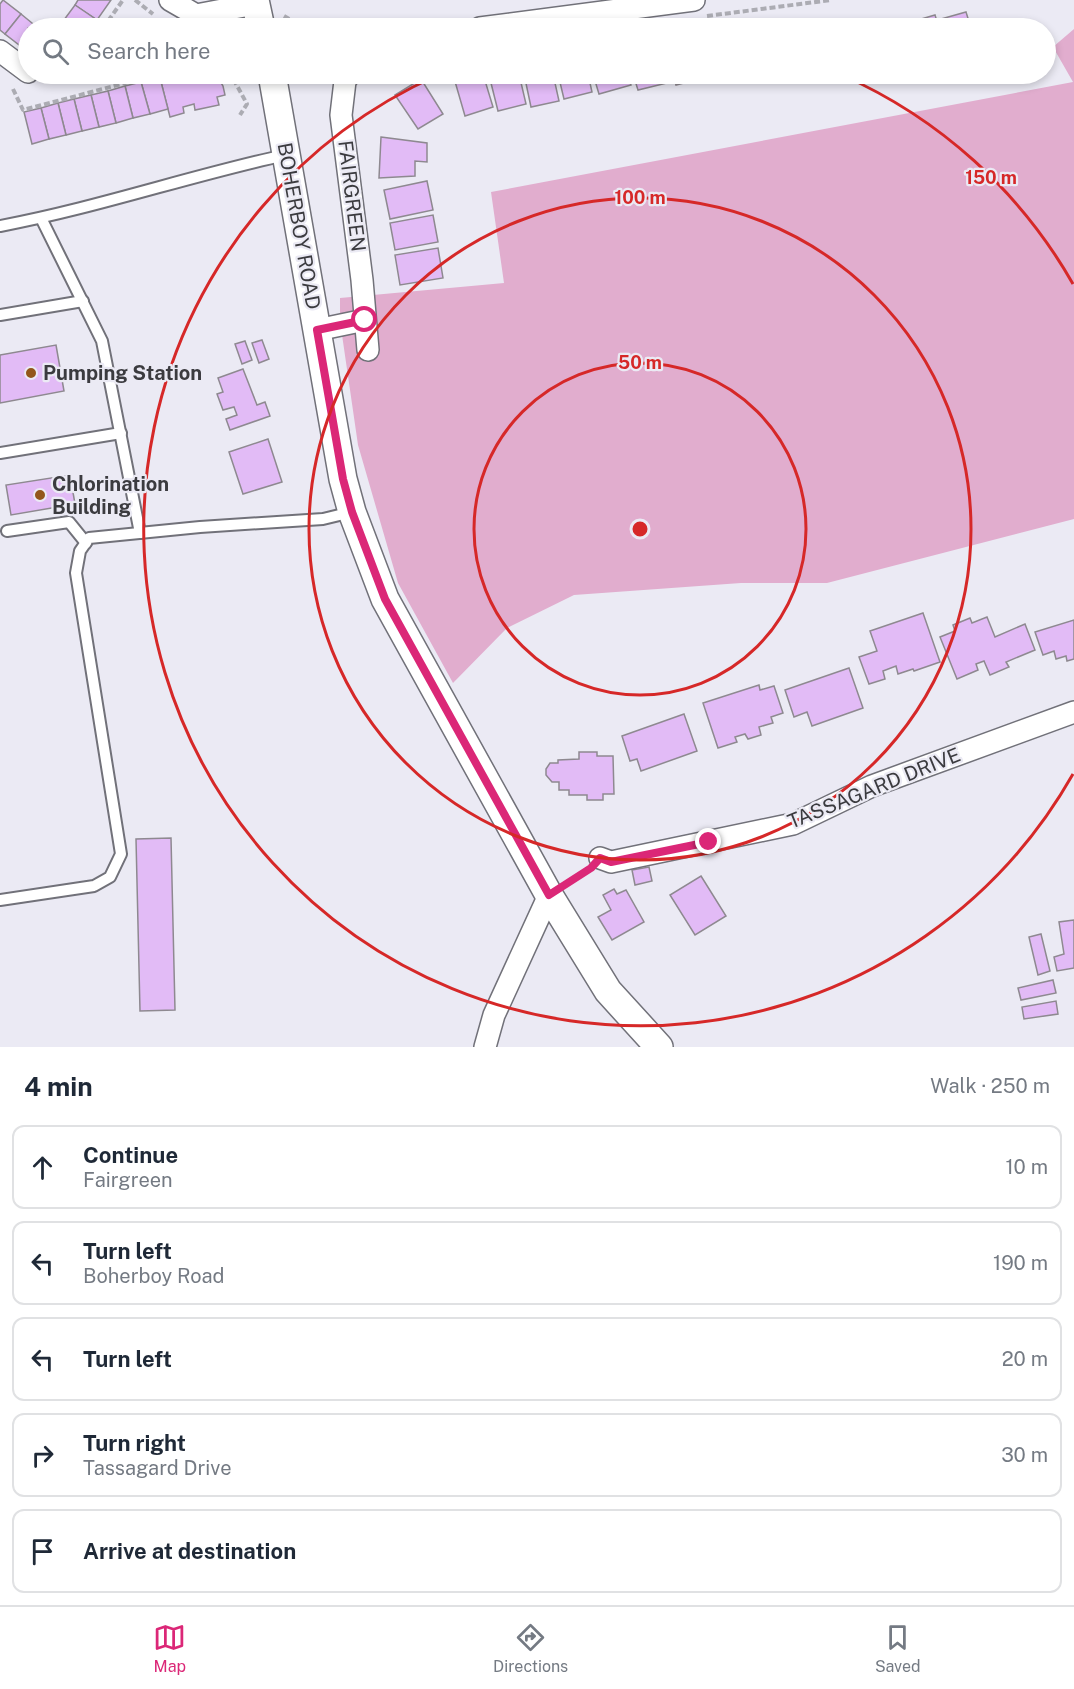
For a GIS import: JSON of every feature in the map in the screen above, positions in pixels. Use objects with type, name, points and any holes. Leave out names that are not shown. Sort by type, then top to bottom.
[{"type":"street","points":[[170,0],[196,15],[262,11]]},
{"type":"street","points":[[589,18],[698,8]]},
{"type":"street","points":[[0,51],[18,65]]},
{"type":"street","name":"BOHERBOY ROAD","points":[[274,84],[343,479],[352,512],[385,599],[549,895],[608,991],[659,1047]]},
{"type":"street","name":"FAIRGREEN","points":[[345,84],[341,115],[362,280],[368,350]]},
{"type":"street","points":[[317,330],[365,320]]},
{"type":"street","name":"TASSAGARD DRIVE","points":[[600,858],[611,862],[792,824],[872,786],[1074,712]]},
{"type":"street","points":[[485,1047],[494,1015],[549,895]]},
{"type":"lane","points":[[0,226],[41,218],[231,167],[286,155]]},
{"type":"lane","points":[[41,218],[102,341],[140,533]]},
{"type":"lane","points":[[0,315],[83,301]]},
{"type":"lane","points":[[0,453],[121,433]]},
{"type":"lane","points":[[0,900],[94,886],[110,877],[121,854],[76,573],[80,551],[89,538],[323,519],[352,512]]},
{"type":"lane","points":[[8,531],[69,522],[86,543]]},
{"type":"path","points":[[110,18],[123,0]]},
{"type":"path","points":[[698,8],[831,0]]},
{"type":"path","points":[[262,11],[279,18]]},
{"type":"path","points":[[9,82],[23,110],[122,84]]},
{"type":"path","points":[[236,84],[247,104],[240,115]]},
{"type":"path","points":[[549,895],[591,868],[600,858]]},
{"type":"shaded area","points":[[1074,29],[1074,519],[827,583],[741,583],[574,595],[507,628],[453,683],[398,583],[358,445],[340,321],[340,298],[504,283],[491,192],[1073,82],[1056,52],[1056,44]]},
{"type":"building","points":[[3,0],[21,14],[5,34],[0,30],[0,4]]},
{"type":"building","points":[[78,0],[111,0],[98,18],[94,18],[75,5]]},
{"type":"building","points":[[75,5],[94,18],[65,18]]},
{"type":"building","points":[[966,12],[968,18],[945,18]]},
{"type":"building","points":[[21,14],[26,18],[18,18],[18,44],[5,34]]},
{"type":"building","points":[[142,84],[162,84],[168,109],[150,114]]},
{"type":"building","points":[[142,84],[150,114],[133,118],[125,86]]},
{"type":"building","points":[[162,84],[222,84],[225,95],[217,97],[219,105],[195,110],[194,104],[183,107],[184,113],[170,117]]},
{"type":"building","points":[[413,84],[424,84],[443,114],[418,129],[395,95]]},
{"type":"building","points":[[456,84],[486,84],[493,107],[465,116]]},
{"type":"building","points":[[491,84],[521,84],[526,104],[498,111]]},
{"type":"building","points":[[526,84],[555,84],[559,101],[531,107]]},
{"type":"building","points":[[560,84],[590,84],[592,92],[564,99]]},
{"type":"building","points":[[596,84],[631,85],[599,94]]},
{"type":"building","points":[[636,84],[663,84],[638,90]]},
{"type":"building","points":[[125,86],[133,118],[116,123],[108,91]]},
{"type":"building","points":[[108,91],[116,123],[99,127],[91,95]]},
{"type":"building","points":[[91,95],[99,127],[82,131],[74,99]]},
{"type":"building","points":[[74,99],[82,131],[66,135],[58,103]]},
{"type":"building","points":[[58,103],[66,135],[49,139],[41,108]]},
{"type":"building","points":[[41,108],[49,139],[32,144],[24,112]]},
{"type":"building","points":[[381,137],[427,143],[427,162],[415,161],[415,176],[379,178]]},
{"type":"building","points":[[427,181],[433,210],[390,219],[384,190]]},
{"type":"building","points":[[433,215],[438,242],[395,250],[390,223]]},
{"type":"building","points":[[438,248],[443,278],[400,285],[395,255]]},
{"type":"building","points":[[262,340],[269,359],[259,363],[252,343]]},
{"type":"building","points":[[245,341],[252,360],[242,364],[235,344]]},
{"type":"building","name":"Pumping Station","points":[[56,345],[64,391],[0,403],[0,355]]},
{"type":"building","points":[[243,369],[257,405],[265,402],[270,416],[230,430],[226,419],[237,415],[234,407],[223,410],[217,394],[223,392],[218,378]]},
{"type":"building","points":[[268,439],[282,482],[243,494],[229,452]]},
{"type":"building","name":"Chlorination Building","points":[[70,475],[75,504],[11,515],[6,485]]},
{"type":"building","points":[[923,613],[940,662],[898,674],[896,666],[883,671],[885,679],[869,684],[859,657],[877,651],[870,631]]},
{"type":"building","points":[[987,617],[995,637],[1025,624],[1035,650],[1006,662],[1009,667],[990,675],[984,661],[976,664],[978,670],[957,679],[940,637],[955,631],[953,625],[970,618],[972,623]]},
{"type":"building","points":[[1074,620],[1074,659],[1067,661],[1066,656],[1056,659],[1054,651],[1043,655],[1035,632]]},
{"type":"building","points":[[849,668],[863,708],[812,726],[807,712],[794,717],[785,690]]},
{"type":"building","points":[[759,685],[760,690],[774,686],[783,713],[771,717],[773,723],[759,727],[761,735],[748,739],[745,734],[735,737],[737,742],[718,748],[703,703]]},
{"type":"building","points":[[684,714],[697,751],[641,771],[637,759],[630,761],[622,736]]},
{"type":"building","points":[[579,752],[597,752],[597,756],[613,756],[614,794],[603,794],[603,800],[587,800],[587,795],[569,795],[569,790],[559,790],[559,782],[552,782],[546,775],[546,769],[550,763],[558,763],[558,760],[579,759]]},
{"type":"building","points":[[171,838],[175,1010],[140,1011],[136,839]]},
{"type":"building","points":[[649,867],[652,881],[635,885],[632,870]]},
{"type":"building","points":[[701,876],[726,916],[695,935],[670,895]]},
{"type":"building","points":[[614,889],[617,894],[626,890],[644,922],[612,940],[598,917],[611,910],[603,895]]},
{"type":"building","points":[[1074,920],[1074,968],[1057,971],[1054,957],[1064,954],[1059,922]]},
{"type":"building","points":[[1041,934],[1050,971],[1038,975],[1029,937]]},
{"type":"building","points":[[1053,980],[1056,993],[1021,1000],[1018,988]]},
{"type":"building","points":[[1056,1001],[1058,1014],[1024,1019],[1022,1007]]},
{"type":"place","name":"Pumping Station","points":[[31,373]]},
{"type":"place","name":"Chlorination Building","points":[[40,495]]},
{"type":"route","points":[[365,320],[317,330],[343,479],[352,512],[385,599],[549,895],[591,868],[600,858],[611,862],[709,842]]}]
